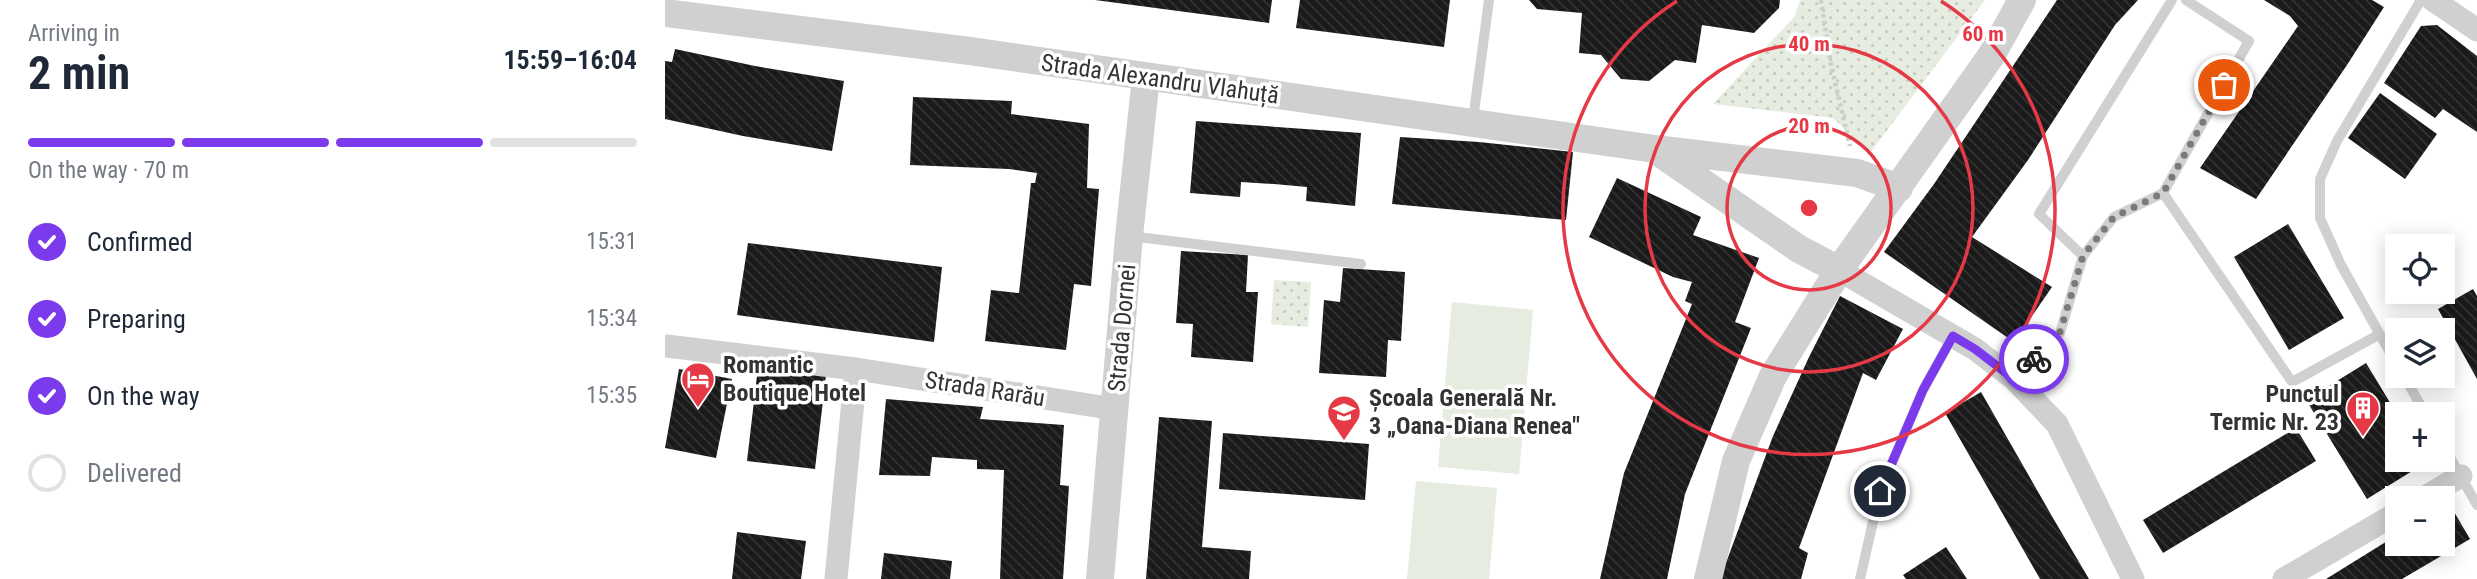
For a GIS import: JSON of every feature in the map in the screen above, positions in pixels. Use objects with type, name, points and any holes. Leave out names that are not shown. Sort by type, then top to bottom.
[{"type":"street","points":[[1708,579],[1736,461],[1773,376],[1839,270],[1991,56],[2022,0]]},
{"type":"street","points":[[2433,0],[2477,30]]},
{"type":"street","name":"Strada Alexandru Vlahuță","points":[[665,13],[970,51],[1655,149],[1857,173],[1899,188]]},
{"type":"street","name":"Strada Dornei","points":[[1100,579],[1129,236],[1146,77]]},
{"type":"street","name":"Strada Alexandru Vlahuță","points":[[1655,149],[1799,249],[1839,270]]},
{"type":"street","points":[[1839,270],[1975,349],[2014,379],[2057,424],[2133,579]]},
{"type":"street","name":"Strada Rarău","points":[[667,346],[856,369],[1115,409]]},
{"type":"street","points":[[836,579],[856,369]]},
{"type":"street","points":[[2444,486],[2461,476]]},
{"type":"street","points":[[2284,579],[2385,520]]},
{"type":"lane","points":[[1473,123],[1489,0]]},
{"type":"lane","points":[[2083,256],[2039,214],[2172,0]]},
{"type":"lane","points":[[2014,379],[2060,332],[2083,256],[2114,217],[2163,193],[2249,41],[2186,0]]},
{"type":"lane","points":[[2385,343],[2341,265],[2320,218],[2320,179],[2337,141],[2421,0]]},
{"type":"lane","points":[[2163,193],[2292,382],[2380,334]]},
{"type":"lane","points":[[1129,236],[1361,264]]},
{"type":"lane","points":[[1860,579],[1880,491],[1923,390],[1953,336]]},
{"type":"lane","points":[[2455,466],[2477,505]]},
{"type":"path","points":[[1821,0],[1831,65],[1857,173]]},
{"type":"shaded area","points":[[1800,0],[1985,0],[1870,153],[1833,118],[1713,104],[1795,16]]},
{"type":"shaded area","points":[[1274,280],[1311,282],[1308,327],[1271,324]]},
{"type":"shaded area","points":[[1452,302],[1533,310],[1519,474],[1438,467]]},
{"type":"shaded area","points":[[1416,481],[1497,488],[1489,579],[1407,579]]},
{"type":"building","points":[[1095,0],[1272,0],[1269,23]]},
{"type":"building","points":[[1300,0],[1450,0],[1444,47],[1296,28]]},
{"type":"building","points":[[1529,0],[1780,0],[1779,8],[1754,33],[1702,25],[1696,63],[1675,60],[1649,81],[1621,79],[1601,55],[1579,53],[1582,13],[1537,9]]},
{"type":"building","points":[[2057,0],[2138,0],[2115,25],[2028,160],[1972,237],[2052,287],[2014,342],[1884,252],[1934,184]]},
{"type":"building","points":[[2264,0],[2372,0],[2384,7],[2256,199],[2200,168],[2298,26],[2290,16]]},
{"type":"building","points":[[2437,25],[2477,56],[2477,132],[2443,109],[2435,118],[2384,83],[2421,26]]},
{"type":"building","points":[[675,49],[844,81],[832,151],[665,119],[665,61],[672,62]]},
{"type":"building","points":[[2380,93],[2437,134],[2405,179],[2348,138]]},
{"type":"building","points":[[913,97],[1012,101],[1011,114],[1089,124],[1087,188],[1099,189],[1091,286],[1074,284],[1066,350],[985,341],[991,290],[1019,293],[1031,183],[1035,183],[1037,173],[1009,169],[910,165]]},
{"type":"building","points":[[1196,121],[1361,133],[1355,206],[1306,201],[1307,187],[1274,184],[1241,182],[1240,197],[1190,193]]},
{"type":"building","points":[[1400,137],[1573,152],[1566,220],[1392,204]]},
{"type":"building","points":[[1617,178],[1701,217],[1693,235],[1759,258],[1735,322],[1751,328],[1685,494],[1667,579],[1600,579],[1624,473],[1692,304],[1685,301],[1692,282],[1673,277],[1589,237]]},
{"type":"building","points":[[2288,224],[2344,318],[2289,350],[2234,257]]},
{"type":"building","points":[[748,243],[942,267],[934,342],[737,315]]},
{"type":"building","points":[[1181,251],[1248,255],[1246,292],[1258,292],[1253,362],[1191,357],[1193,324],[1176,323]]},
{"type":"building","points":[[1343,268],[1405,272],[1401,341],[1388,340],[1386,377],[1319,373],[1324,300],[1340,302]]},
{"type":"building","points":[[2473,289],[2477,296],[2477,379],[2455,340],[2455,318],[2443,318],[2438,309],[2447,304],[2455,304],[2455,299]]},
{"type":"building","points":[[1840,296],[1903,329],[1876,380],[1863,373],[1799,548],[1808,553],[1801,579],[1720,579],[1773,436]]},
{"type":"building","name":"Punctul Termic Nr. 23","points":[[2366,363],[2390,402],[2385,402],[2385,472],[2411,472],[2367,499],[2306,400]]},
{"type":"building","points":[[758,367],[826,375],[815,469],[747,461]]},
{"type":"building","name":"Romantic Boutique Hotel","points":[[679,369],[732,379],[716,458],[665,448]]},
{"type":"building","points":[[1981,392],[2089,579],[2040,579],[1945,413]]},
{"type":"building","points":[[886,399],[983,407],[980,419],[1064,425],[1060,485],[1069,486],[1063,579],[1000,579],[1004,470],[977,469],[977,460],[932,457],[930,476],[879,475]]},
{"type":"building","points":[[1159,417],[1212,421],[1202,547],[1251,551],[1249,579],[1146,579]]},
{"type":"building","points":[[2296,428],[2316,461],[2163,553],[2143,520]]},
{"type":"building","points":[[1223,433],[1369,444],[1365,500],[1219,489]]},
{"type":"building","points":[[2455,514],[2470,539],[2455,548]]},
{"type":"building","points":[[737,532],[806,541],[801,579],[732,579]]},
{"type":"building","points":[[2385,542],[2385,556],[2441,556],[2402,579],[2326,579]]},
{"type":"building","points":[[1946,547],[1967,579],[1906,579],[1903,575]]},
{"type":"building","points":[[884,553],[952,561],[950,579],[881,579]]},
{"type":"way so far","points":[[2034,359],[2060,332],[2083,256],[2114,217],[2163,193],[2224,85]]},
{"type":"place","name":"Romantic Boutique Hotel","points":[[698,409]]},
{"type":"place","name":"Punctul Termic Nr. 23","points":[[2363,438]]},
{"type":"place","name":"Școala Generală Nr. 3 „Oana-Diana Renea\"","points":[[1344,442]]},
{"type":"route","points":[[1880,491],[1923,390],[1953,336],[2014,379],[2034,359]]}]
